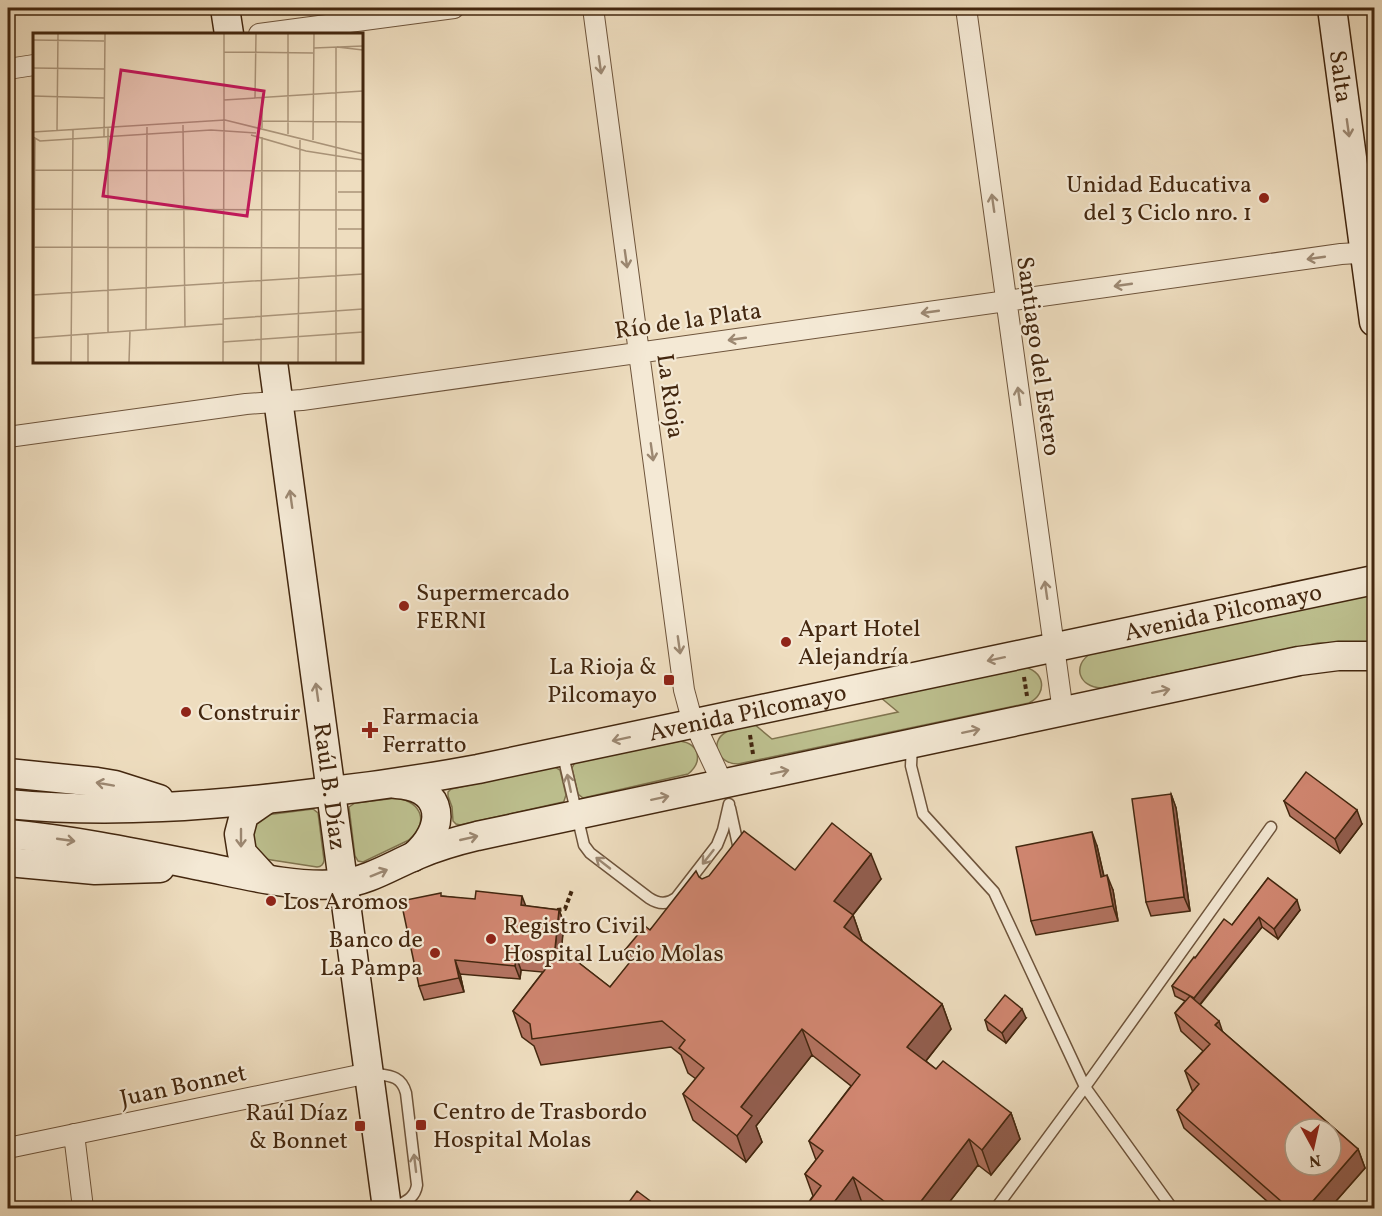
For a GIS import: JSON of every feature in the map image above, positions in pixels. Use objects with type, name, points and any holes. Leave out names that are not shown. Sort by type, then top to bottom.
[{"type":"main road","points":[[225,8],[229,33]]},
{"type":"main road","name":"Salta","points":[[1332,8],[1370,252],[1374,322]]},
{"type":"main road","name":"Raúl B. Díaz","points":[[273,363],[387,1209]]},
{"type":"main road","name":"Avenida Pilcomayo","points":[[8,804],[76,808],[181,806],[267,800],[449,775],[1374,580]]},
{"type":"main road","points":[[8,834],[80,842],[265,879],[310,884],[343,884],[380,873],[436,847],[461,840],[576,815],[726,794],[912,744],[1311,659],[1374,656]]},
{"type":"main road","points":[[8,773],[106,784],[181,806]]},
{"type":"main road","points":[[393,784],[410,785],[420,789],[435,806],[434,831],[413,857]]},
{"type":"main road","points":[[265,879],[242,853],[240,834],[244,815],[267,800]]},
{"type":"main road","points":[[8,862],[105,871],[204,866]]},
{"type":"street","points":[[266,33],[454,8]]},
{"type":"street","name":"La Rioja","points":[[593,8],[684,690],[694,723],[726,794]]},
{"type":"street","name":"Santiago del Estero","points":[[966,8],[1063,712]]},
{"type":"street","points":[[8,69],[33,65]]},
{"type":"street","name":"Río de la Plata","points":[[8,437],[234,405],[302,400],[1341,254],[1370,252]]},
{"type":"street","name":"Juan Bonnet","points":[[8,1142],[74,1134],[369,1073]]},
{"type":"street","points":[[74,1134],[83,1209]]},
{"type":"lane","points":[[912,744],[911,766],[923,814],[994,892],[1085,1087],[1172,1209]]},
{"type":"lane","points":[[562,751],[584,845],[590,853],[657,902],[665,903],[679,895],[714,850],[721,836],[726,794]]},
{"type":"lane","points":[[726,794],[740,852],[736,865]]},
{"type":"lane","points":[[996,1209],[1271,827]]},
{"type":"lane","points":[[369,1073],[399,1080],[406,1093],[417,1185],[416,1192],[411,1198],[393,1209]]},
{"type":"path","points":[[1022,668],[1028,703]]},
{"type":"path","points":[[748,725],[754,761]]},
{"type":"path","points":[[555,911],[565,909],[572,890]]},
{"type":"green space","points":[[1374,593],[1374,643],[1318,643],[1101,688],[1087,684],[1080,675],[1081,664],[1090,654]]},
{"type":"green space","points":[[1022,667],[1035,672],[1041,682],[1039,693],[1029,703],[738,764],[726,761],[718,752],[718,742],[721,737],[729,730],[736,728],[754,724],[772,739],[898,712],[880,697]]},
{"type":"green space","points":[[680,741],[692,746],[697,754],[696,764],[688,774],[583,798],[578,794],[572,768],[575,762]]},
{"type":"green space","points":[[555,767],[560,770],[566,795],[563,802],[460,825],[453,821],[448,796],[451,789]]},
{"type":"green space","points":[[397,798],[412,804],[417,809],[421,820],[419,827],[409,840],[363,862],[358,861],[355,856],[349,807],[355,803]]},
{"type":"green space","points":[[313,809],[318,813],[324,860],[322,865],[317,867],[257,856],[251,826],[266,815]]},
{"type":"building","points":[[1306,772],[1357,810],[1335,839],[1284,801]]},
{"type":"building","points":[[1171,794],[1184,897],[1146,902],[1132,799]]},
{"type":"building","points":[[832,823],[871,854],[834,901],[853,915],[844,927],[942,1004],[907,1047],[936,1069],[943,1061],[1011,1113],[982,1150],[969,1139],[915,1209],[894,1209],[853,1177],[829,1209],[804,1209],[821,1186],[805,1174],[823,1151],[809,1141],[860,1075],[802,1029],[741,1107],[752,1116],[737,1136],[683,1094],[704,1068],[679,1048],[685,1040],[662,1021],[532,1039],[530,1024],[513,1011],[561,949],[610,987],[634,957],[625,950],[645,926],[650,930],[696,871],[702,879],[709,876],[744,831],[795,870]]},
{"type":"building","points":[[1092,832],[1101,877],[1107,875],[1113,906],[1031,921],[1016,847]]},
{"type":"building","points":[[1268,878],[1297,900],[1274,929],[1259,917],[1194,998],[1172,986],[1224,919],[1232,925]]},
{"type":"building","points":[[476,891],[522,896],[521,905],[559,910],[554,958],[552,960],[516,956],[515,966],[455,960],[459,978],[419,986],[401,901],[441,893],[441,896],[475,899]]},
{"type":"building","points":[[1005,995],[1022,1009],[1002,1033],[985,1020]]},
{"type":"building","points":[[1190,996],[1219,1021],[1215,1025],[1321,1117],[1283,1117],[1283,1177],[1334,1177],[1306,1209],[1290,1209],[1177,1110],[1199,1084],[1185,1071],[1210,1044],[1175,1013]]},
{"type":"building","points":[[1343,1136],[1358,1149],[1343,1166]]},
{"type":"building","points":[[637,1191],[661,1209],[624,1209]]},
{"type":"place","name":"Unidad Educativa del 3 Ciclo nro. 1","points":[[1264,198]]},
{"type":"place","name":"Supermercado FERNI","points":[[404,606]]},
{"type":"place","name":"Apart Hotel Alejandría","points":[[786,642]]},
{"type":"place","name":"La Rioja & Pilcomayo","points":[[669,680]]},
{"type":"place","name":"Construir","points":[[186,712]]},
{"type":"place","name":"Farmacia Ferratto","points":[[370,730]]},
{"type":"place","name":"Los Aromos","points":[[271,901]]},
{"type":"place","name":"Registro Civil Hospital Lucio Molas","points":[[491,939]]},
{"type":"place","name":"Banco de La Pampa","points":[[435,953]]},
{"type":"place","name":"Centro de Trasbordo Hospital Molas","points":[[421,1125]]},
{"type":"place","name":"Raúl Díaz & Bonnet","points":[[360,1126]]}]
